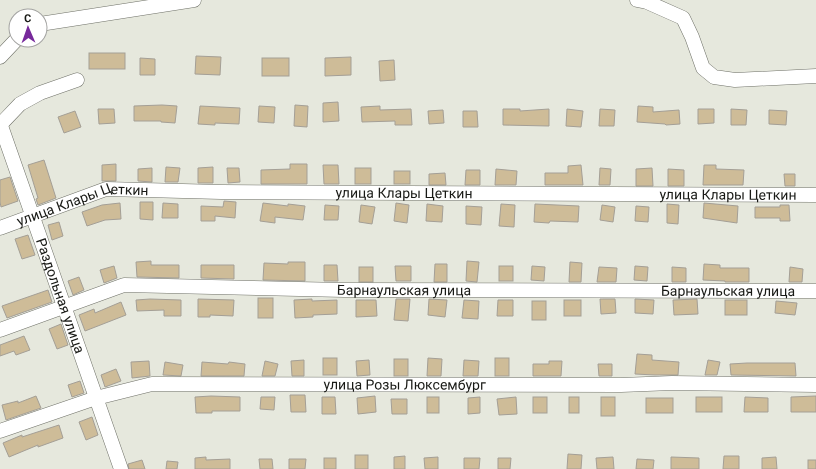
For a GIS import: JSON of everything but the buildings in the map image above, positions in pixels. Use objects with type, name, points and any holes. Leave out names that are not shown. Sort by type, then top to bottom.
[{"type":"street","points":[[48,23],[194,0]]},
{"type":"street","points":[[637,0],[647,2],[683,18],[703,68],[714,77],[735,80],[816,76]]},
{"type":"street","points":[[0,57],[8,48]]},
{"type":"street","points":[[0,124],[20,104],[40,93],[77,80]]},
{"type":"street","name":"Раздольная улица","points":[[0,124],[121,469]]},
{"type":"street","name":"улица Клары Цеткин","points":[[0,228],[106,189],[221,192],[816,195]]},
{"type":"street","name":"Барнаульская улица","points":[[0,330],[124,285],[344,290],[816,291]]},
{"type":"street","name":"улица Розы Люксембург","points":[[0,431],[96,398],[152,384],[621,385],[672,383],[816,385]]}]
